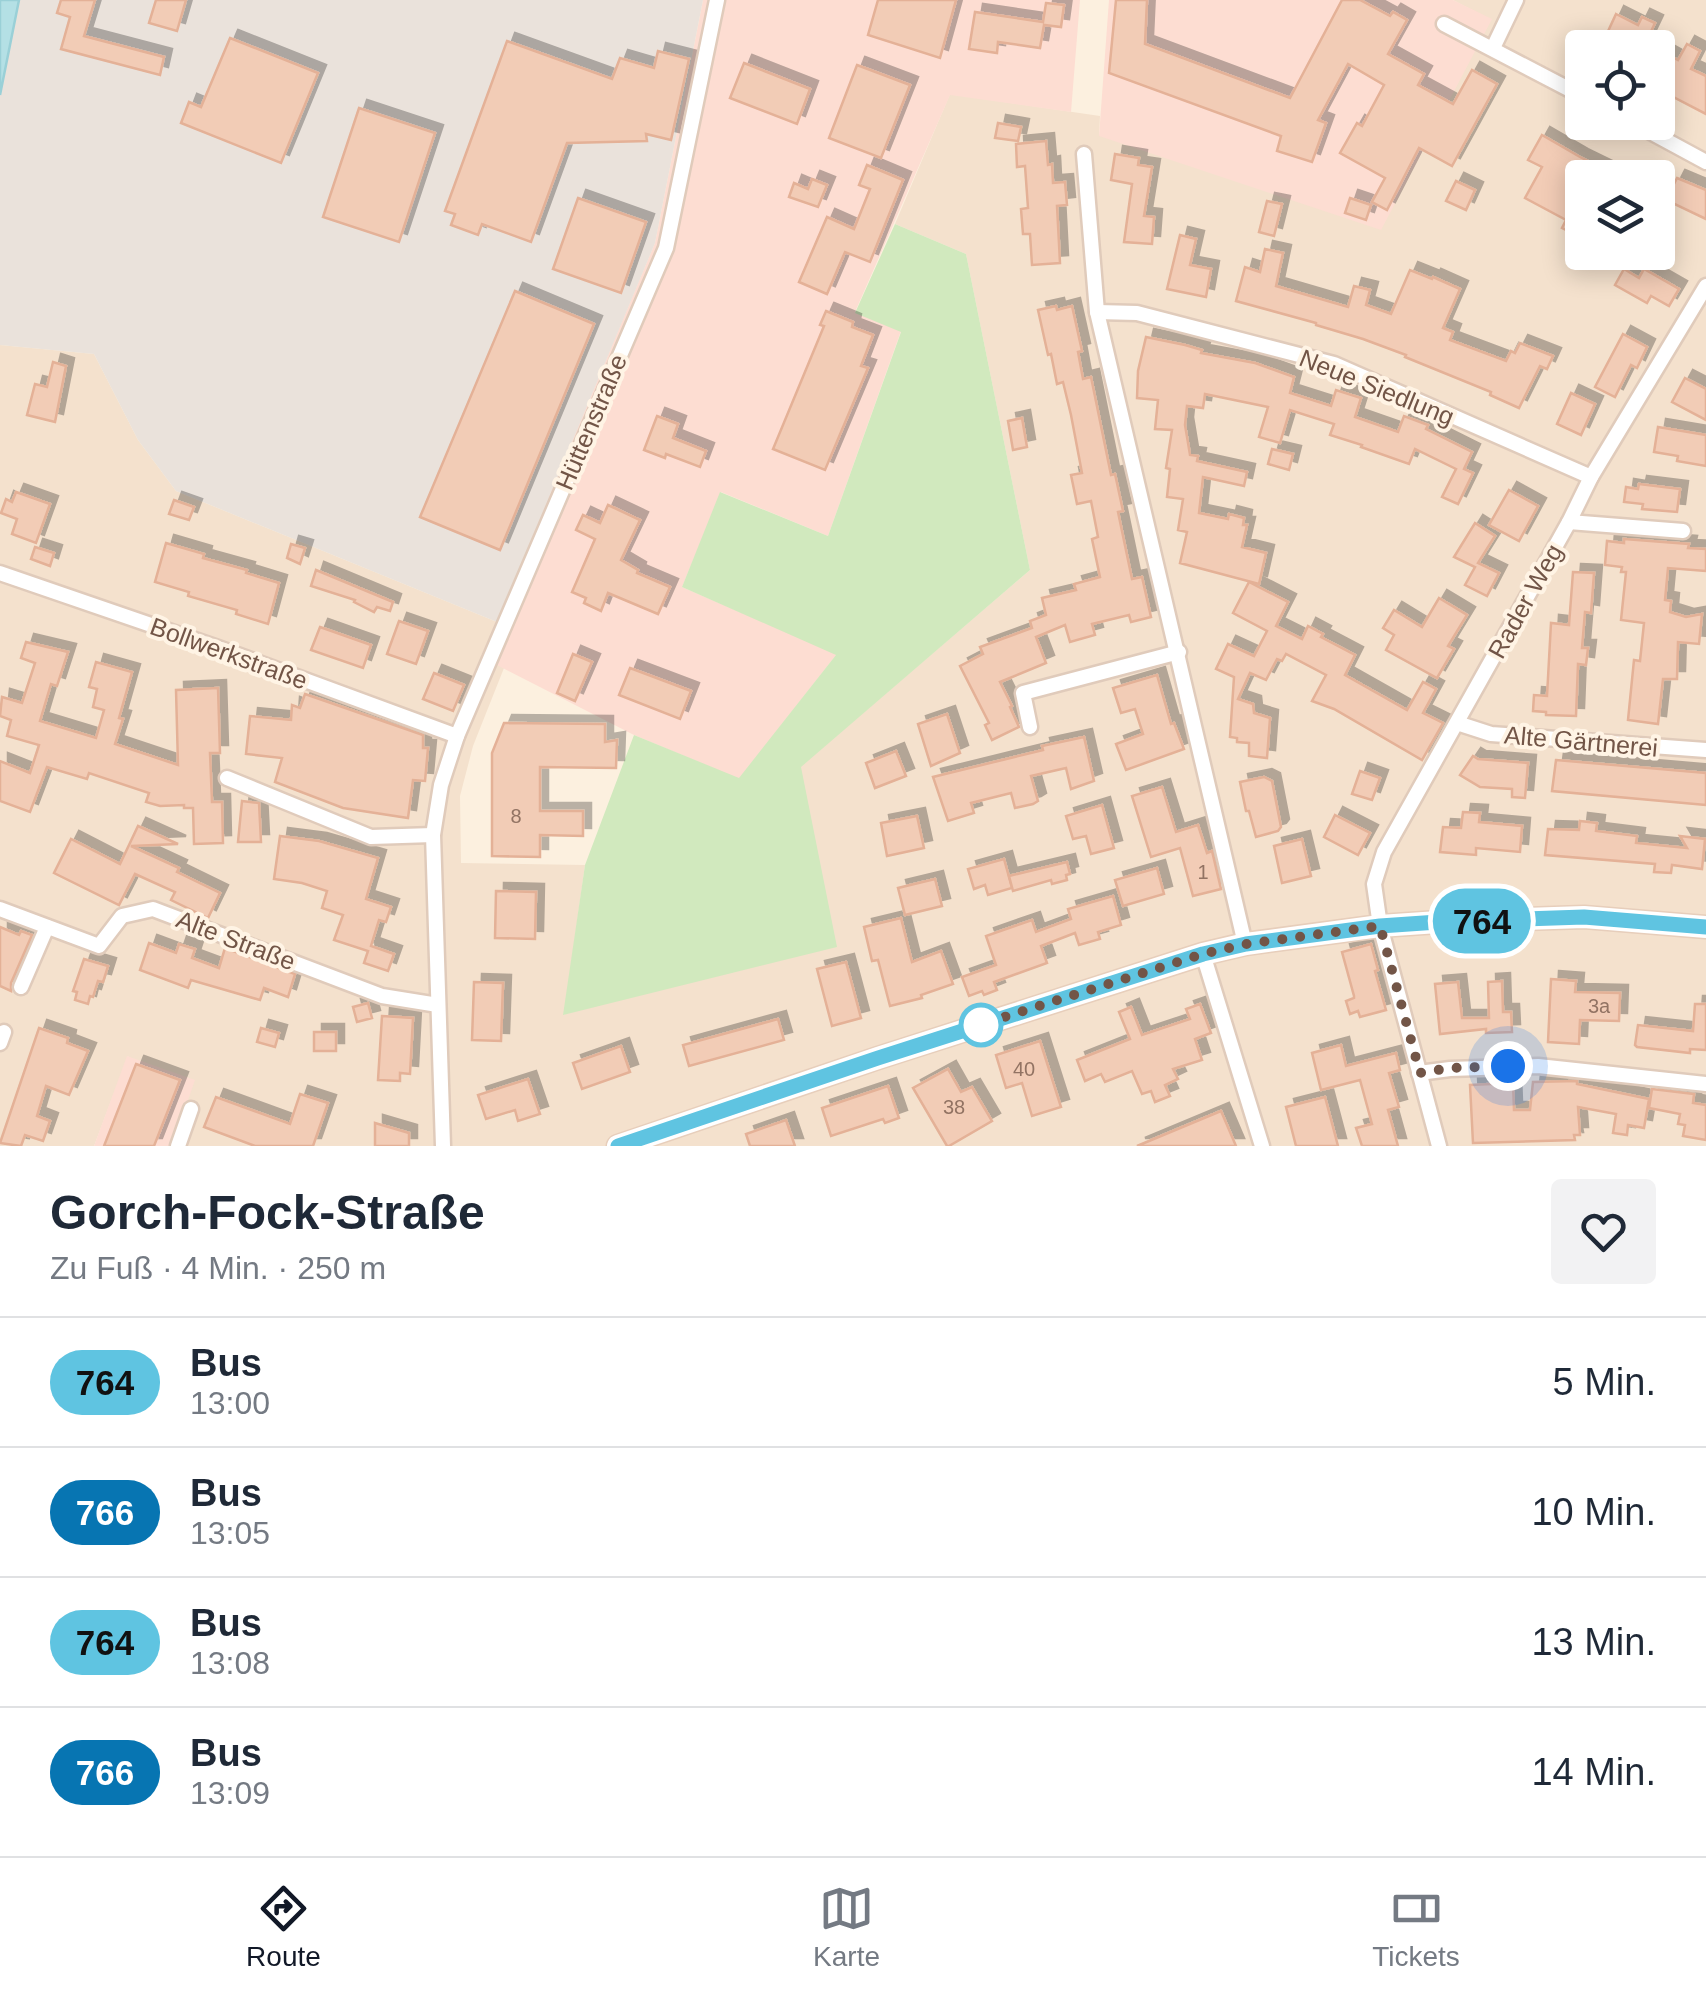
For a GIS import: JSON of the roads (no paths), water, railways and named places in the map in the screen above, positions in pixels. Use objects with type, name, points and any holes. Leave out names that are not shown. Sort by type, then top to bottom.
[{"type":"main road","points":[[618,1146],[878,1058],[1203,954],[1246,944],[1380,926],[1584,917],[1706,927]]},
{"type":"street","name":"Hüttenstraße","points":[[443,1146],[433,835],[442,785],[457,736],[666,248],[717,0]]},
{"type":"street","points":[[1494,48],[1516,0]]},
{"type":"street","points":[[1444,24],[1565,87]]},
{"type":"street","points":[[1665,140],[1706,162]]},
{"type":"street","points":[[1084,154],[1097,312],[1246,944]]},
{"type":"street","name":"Rader Weg","points":[[1440,1146],[1380,926],[1374,884],[1384,852],[1570,522],[1591,477],[1706,286]]},
{"type":"street","name":"Neue Siedlung","points":[[1097,312],[1137,313],[1334,364],[1591,477]]},
{"type":"street","points":[[1570,522],[1683,531]]},
{"type":"street","name":"Bollwerkstraße","points":[[0,573],[457,736]]},
{"type":"street","points":[[1030,728],[1023,693],[1178,652]]},
{"type":"street","name":"Alte Gärtnerei","points":[[1457,723],[1491,734],[1706,750]]},
{"type":"street","points":[[227,778],[371,837],[433,835]]},
{"type":"street","name":"Alte Straße","points":[[0,909],[99,946],[122,916],[153,909],[382,996],[438,1005]]},
{"type":"street","points":[[21,987],[47,927]]},
{"type":"street","points":[[1203,954],[1262,1146]]},
{"type":"street","points":[[1420,1073],[1450,1068],[1538,1066],[1706,1084]]},
{"type":"street","points":[[178,1146],[192,1109]]},
{"type":"water","points":[[0,0],[19,0],[0,95]]}]
